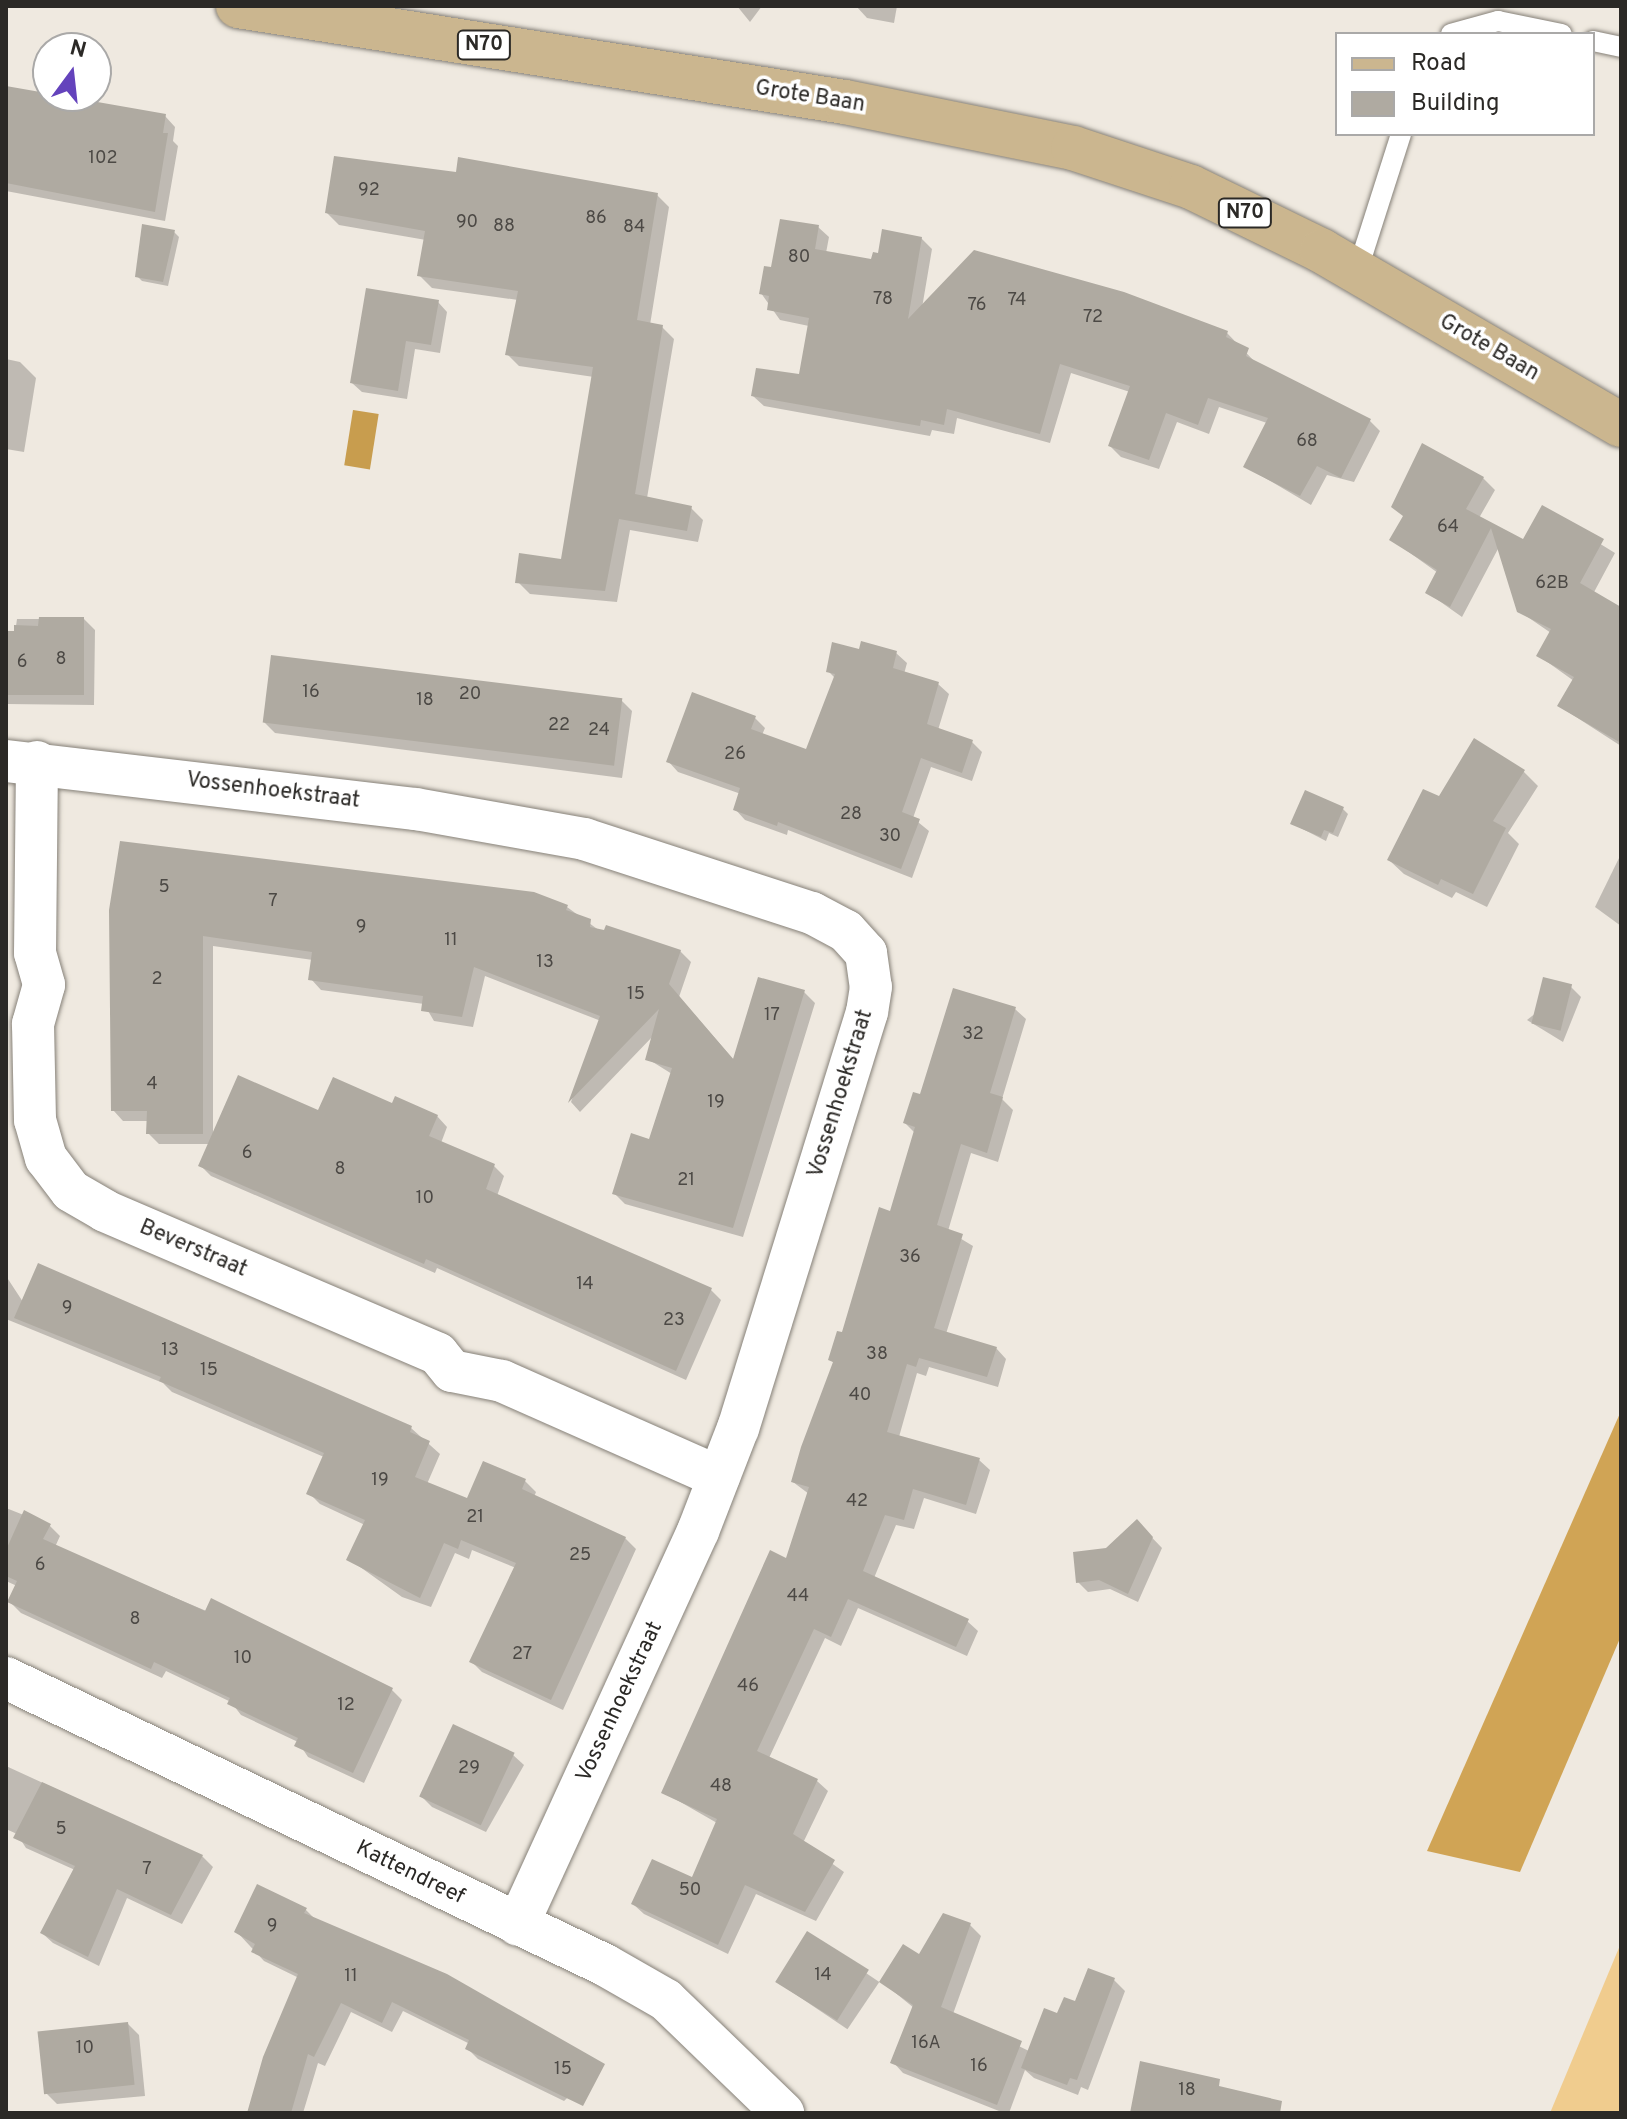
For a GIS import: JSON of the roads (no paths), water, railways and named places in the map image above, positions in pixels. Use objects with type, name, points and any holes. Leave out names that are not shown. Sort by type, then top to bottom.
[{"type":"main road","name":"Grote Baan","points":[[238,6],[845,102],[1073,148],[1191,187],[1357,272],[1621,425]]},
{"type":"street","name":"Vossenhoekstraat","points":[[21,761],[416,809],[584,839],[812,913],[846,931],[866,953],[871,987],[867,1012],[719,1477],[518,1925]]},
{"type":"street","name":"Beverstraat","points":[[21,761],[35,953],[44,985],[33,1024],[35,1120],[46,1158],[71,1191],[105,1211],[438,1354],[452,1371],[502,1381],[719,1477]]},
{"type":"street","name":"Kattendreef","points":[[6,1678],[518,1925],[666,2000],[783,2113]]},
{"type":"lane","points":[[1458,32],[1498,21],[1552,32]]},
{"type":"lane","points":[[1595,41],[1621,47]]},
{"type":"lane","points":[[1357,272],[1400,136]]}]
